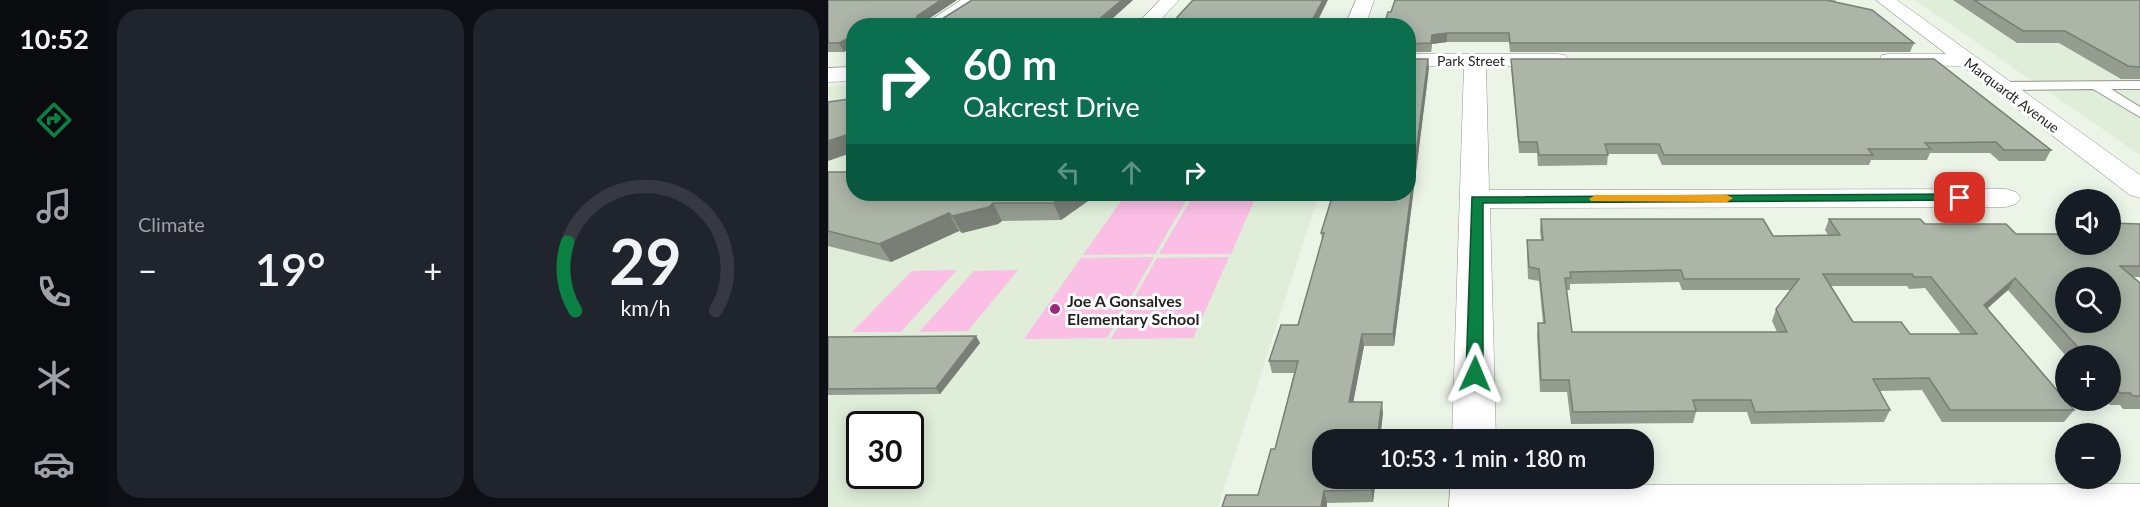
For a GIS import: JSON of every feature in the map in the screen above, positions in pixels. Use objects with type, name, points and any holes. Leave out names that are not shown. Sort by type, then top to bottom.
[{"type":"street","points":[[945,18],[974,0]]},
{"type":"street","points":[[1152,18],[1170,0]]},
{"type":"street","points":[[1358,18],[1365,0]]},
{"type":"street","name":"Marquardt Avenue","points":[[1885,0],[2140,189]]},
{"type":"street","name":"Park Street","points":[[1416,60],[1582,60]]},
{"type":"street","points":[[1474,429],[1477,199],[1475,60]]},
{"type":"street","points":[[1868,60],[1966,60]]},
{"type":"street","points":[[1477,199],[2006,198]]},
{"type":"street","points":[[1473,489],[1473,507]]},
{"type":"street","points":[[1484,507],[2140,505]]},
{"type":"lane","points":[[2096,85],[2140,113]]},
{"type":"lane","points":[[2001,86],[2140,85]]},
{"type":"shaded area","points":[[1915,0],[2140,0],[2140,155]]},
{"type":"shaded area","name":"Joe A Gonsalves Elementary School","points":[[846,85],[846,201],[1317,201],[1218,507],[828,507],[828,86]]},
{"type":"shaded area","points":[[1121,201],[1186,201],[1155,254],[1083,255]]},
{"type":"shaded area","points":[[1190,201],[1254,201],[1231,254],[1159,254]]},
{"type":"shaded area","points":[[1154,257],[1107,338],[1024,339],[1081,258]]},
{"type":"shaded area","points":[[1229,257],[1193,338],[1111,339],[1157,258]]},
{"type":"shaded area","points":[[957,270],[901,332],[852,332],[912,271]]},
{"type":"shaded area","points":[[1018,270],[968,331],[919,332],[974,271]]},
{"type":"building","points":[[828,0],[941,0],[916,18],[846,18],[846,39],[839,43],[828,43]]},
{"type":"building","points":[[972,0],[1122,0],[1101,18],[944,18]]},
{"type":"building","points":[[1193,0],[1323,0],[1313,18],[1176,18]]},
{"type":"building","points":[[1395,0],[1826,0],[1872,10],[1914,43],[1510,43],[1509,33],[1447,33],[1432,35],[1431,43],[1416,44],[1416,18],[1386,18],[1388,12],[1391,12]]},
{"type":"building","points":[[1974,0],[2140,0],[2140,67],[2128,66],[2065,31],[2023,31]]},
{"type":"building","points":[[1416,59],[1428,59],[1416,153]]},
{"type":"building","points":[[1511,59],[1934,59],[2051,150],[2004,150],[1996,142],[1925,143],[1931,149],[1868,149],[1873,155],[1664,155],[1659,144],[1605,144],[1608,155],[1539,155],[1537,142],[1519,142]]},
{"type":"building","points":[[846,99],[846,135],[828,141],[828,102]]},
{"type":"building","points":[[828,172],[846,172],[846,201],[1056,201],[1053,203],[993,203],[989,207],[952,216],[949,213],[879,244],[828,231]]},
{"type":"building","points":[[1331,201],[1410,201],[1393,334],[1362,334],[1349,402],[1382,402],[1378,429],[1312,429],[1312,489],[1371,490],[1324,491],[1321,507],[1222,507],[1226,495],[1258,495],[1271,449],[1275,449],[1298,361],[1269,361],[1281,325],[1298,325],[1324,233],[1321,233]]},
{"type":"building","points":[[1541,219],[1763,219],[1773,236],[1840,235],[1829,219],[1920,219],[1925,224],[2006,224],[2016,234],[2055,234],[2055,255],[2121,255],[2121,223],[2140,224],[2140,266],[2120,266],[2140,283],[2140,396],[2121,393],[2121,345],[2076,345],[2065,333],[2121,333],[2121,267],[2055,267],[2055,322],[2015,278],[1984,305],[2055,388],[2055,410],[1950,410],[1929,378],[1873,379],[1890,410],[1755,412],[1751,400],[1693,400],[1696,411],[1573,412],[1569,380],[1541,380],[1538,323],[1545,323],[1539,269],[1529,267],[1527,240],[1543,240]],"holes":[[[1681,270],[1684,279],[1799,279],[1776,309],[1787,332],[1572,332],[1565,278],[1571,278],[1570,272]],[[1823,274],[1912,274],[1914,277],[1931,277],[1977,334],[1910,334],[1901,322],[1853,322]]]},
{"type":"building","points":[[976,336],[936,388],[828,389],[828,337]]},
{"type":"slow traffic","points":[[1595,199],[1727,198]]},
{"type":"place","name":"Joe A Gonsalves Elementary School","points":[[1055,309]]},
{"type":"route","points":[[1475,374],[1477,199],[1960,198]]}]
